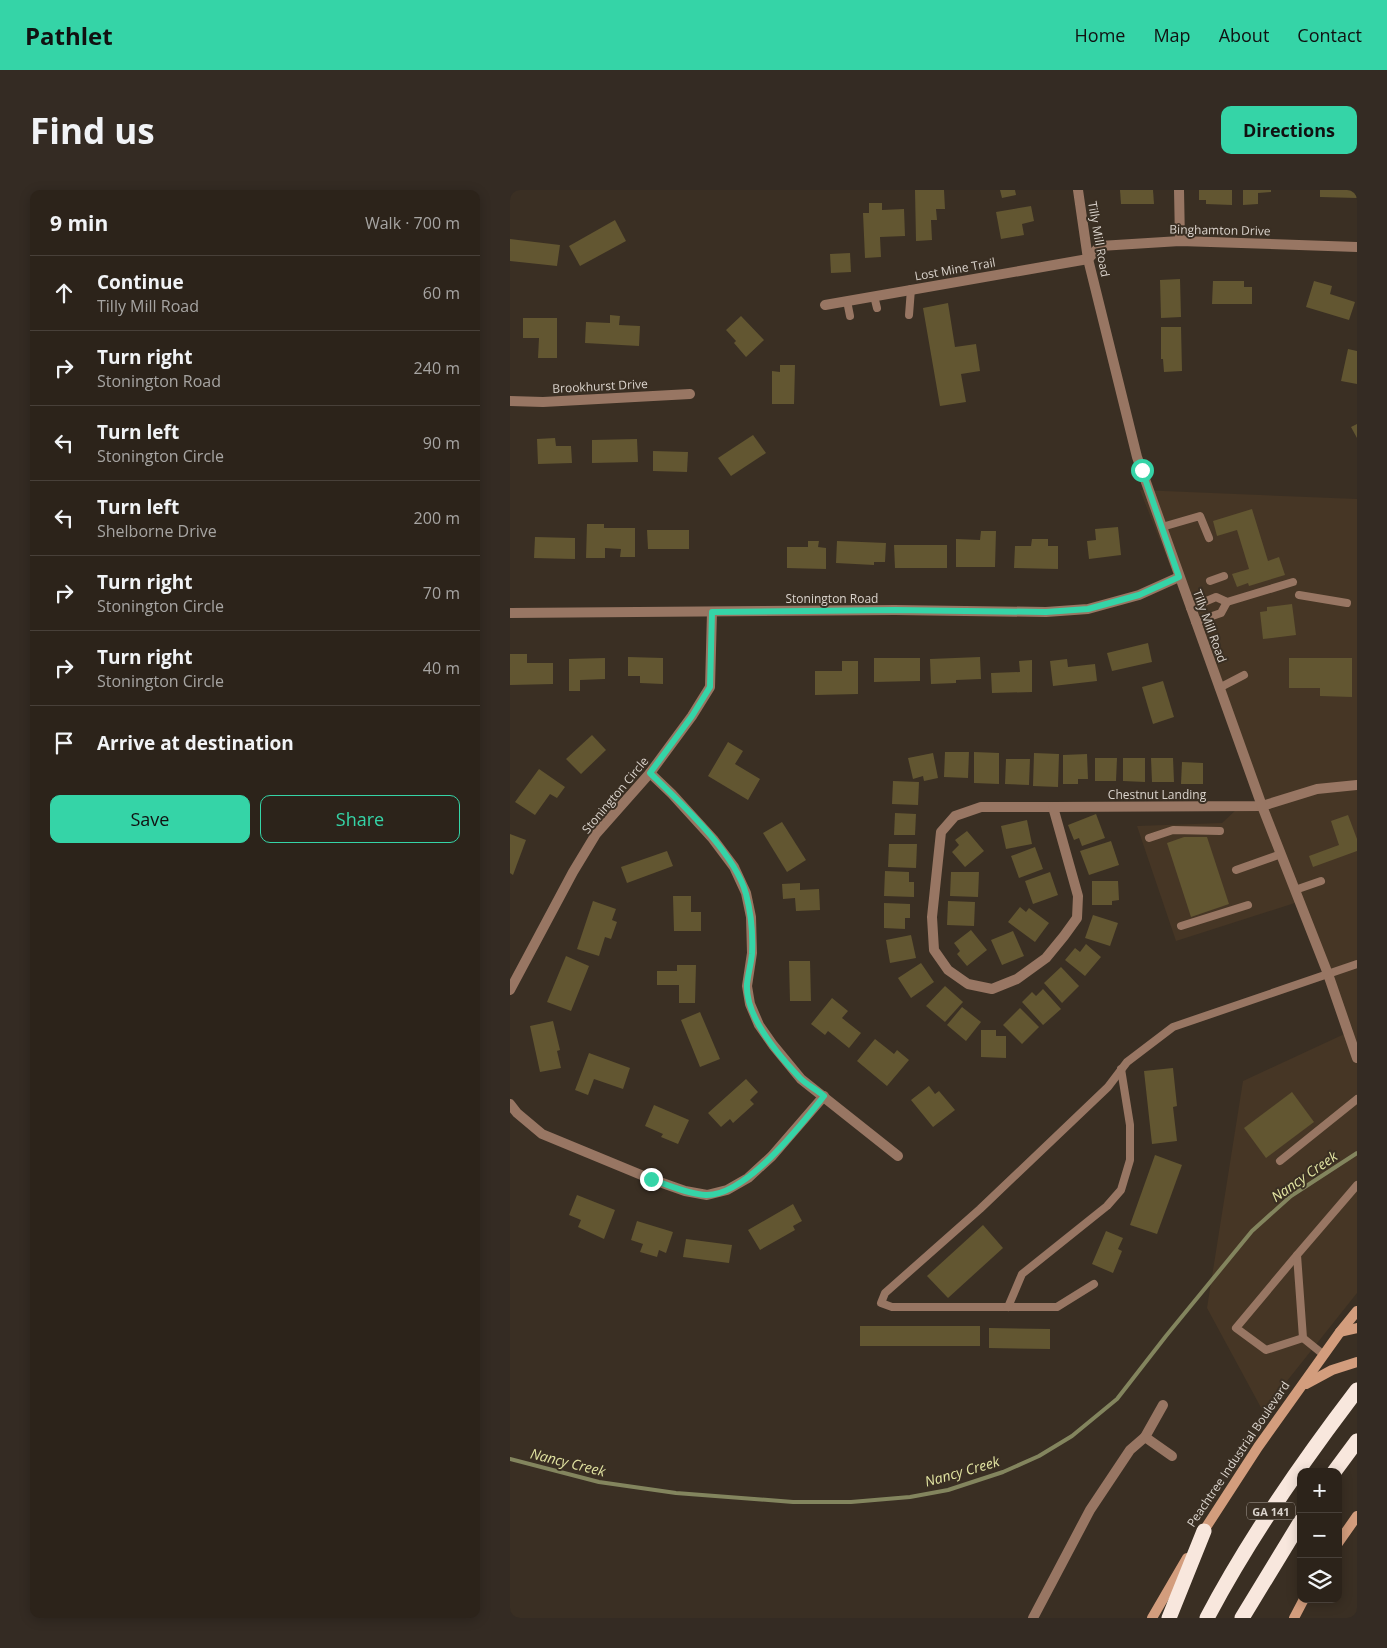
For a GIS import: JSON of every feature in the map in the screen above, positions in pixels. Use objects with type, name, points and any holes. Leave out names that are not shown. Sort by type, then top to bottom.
[{"type":"highway","name":"GA 141","points":[[1207,1618],[1248,1546],[1282,1494],[1357,1390]]},
{"type":"highway","points":[[1337,1468],[1357,1441]]},
{"type":"highway","name":"GA 141","points":[[1242,1618],[1297,1528]]},
{"type":"highway","points":[[1170,1618],[1204,1531]]},
{"type":"main road","name":"Peachtree Industrial Boulevard","points":[[1152,1618],[1204,1531],[1258,1447],[1357,1311]]},
{"type":"main road","points":[[1340,1332],[1357,1328]]},
{"type":"main road","points":[[1302,1386],[1332,1370],[1357,1362]]},
{"type":"main road","points":[[1342,1537],[1357,1516]]},
{"type":"main road","points":[[1294,1618],[1302,1603]]},
{"type":"street","name":"Tilly Mill Road","points":[[1078,190],[1088,258],[1138,457],[1190,608],[1262,806],[1328,974],[1352,1029],[1357,1058]]},
{"type":"street","points":[[1178,190],[1180,241]]},
{"type":"street","name":"Binghamton Drive","points":[[1088,258],[1100,246],[1180,241],[1357,247]]},
{"type":"street","name":"Lost Mine Trail","points":[[825,305],[1088,258]]},
{"type":"street","name":"Brookhurst Drive","points":[[510,401],[543,402],[690,394]]},
{"type":"street","name":"Stonington Road","points":[[510,612],[885,610],[1046,612],[1088,609],[1139,595],[1179,577]]},
{"type":"street","name":"Stonington Circle","points":[[510,990],[573,872],[596,834],[650,773],[692,716],[710,687],[712,612]]},
{"type":"street","points":[[650,773],[713,839],[734,867],[746,892],[751,916],[752,953],[747,986],[750,1004],[759,1025],[801,1079],[898,1156]]},
{"type":"street","name":"Chestnut Landing","points":[[1053,807],[1078,896],[1077,918],[1046,958],[1017,979],[992,989],[968,984],[948,970],[934,950],[932,917],[941,832],[955,816],[981,807],[1262,806],[1317,789],[1357,785]]},
{"type":"street","points":[[510,1104],[517,1113],[542,1134],[651,1179],[685,1191],[707,1195],[727,1190],[748,1178],[772,1156],[824,1096]]},
{"type":"street","points":[[1033,1618],[1090,1510],[1130,1450],[1144,1438],[1164,1405]]},
{"type":"street","points":[[1144,1438],[1172,1456]]},
{"type":"lane","points":[[909,315],[911,290]]},
{"type":"lane","points":[[874,296],[877,308]]},
{"type":"lane","points":[[847,301],[850,316]]},
{"type":"lane","points":[[1162,527],[1200,516],[1209,538]]},
{"type":"lane","points":[[1210,581],[1224,576]]},
{"type":"lane","points":[[1190,608],[1216,597],[1227,602],[1293,582]]},
{"type":"lane","points":[[1299,595],[1347,603]]},
{"type":"lane","points":[[1195,622],[1221,613],[1227,602]]},
{"type":"lane","points":[[1219,688],[1244,675]]},
{"type":"lane","points":[[1149,838],[1173,830],[1220,831]]},
{"type":"lane","points":[[1236,870],[1281,854]]},
{"type":"lane","points":[[1295,890],[1322,881]]},
{"type":"lane","points":[[1181,926],[1248,905]]},
{"type":"lane","points":[[1094,1284],[1057,1307],[892,1307],[881,1303],[885,1293],[980,1209],[1108,1087],[1126,1062],[1173,1027],[1357,964]]},
{"type":"lane","points":[[1008,1307],[1022,1274],[1107,1206],[1121,1190],[1130,1160],[1130,1125],[1121,1069]]},
{"type":"lane","points":[[1280,1161],[1357,1099]]},
{"type":"lane","points":[[1304,1338],[1266,1350],[1236,1328],[1357,1185]]},
{"type":"lane","points":[[1297,1255],[1304,1338],[1324,1355]]},
{"type":"shaded area","points":[[1140,490],[1357,499],[1357,1293],[1287,1381],[1265,1415],[1207,1308],[1243,1081],[1353,1030],[1301,901],[1176,941],[1137,826],[1222,823],[1237,809],[1264,804]]},
{"type":"building","points":[[915,190],[944,190],[945,209],[936,209],[937,220],[931,220],[932,240],[916,241]]},
{"type":"building","points":[[1000,190],[1015,190],[1016,195],[1002,198]]},
{"type":"building","points":[[1120,190],[1153,190],[1154,204],[1121,204]]},
{"type":"building","points":[[1199,190],[1232,190],[1232,205],[1206,204],[1206,200],[1199,200]]},
{"type":"building","points":[[1243,190],[1271,190],[1271,192],[1258,193],[1258,204],[1243,205]]},
{"type":"building","points":[[1320,190],[1357,190],[1357,198],[1320,197]]},
{"type":"building","points":[[869,203],[882,203],[882,210],[904,209],[905,236],[880,237],[881,257],[865,258],[863,213],[869,213]]},
{"type":"building","points":[[1031,206],[1034,221],[1022,224],[1024,235],[1001,239],[996,212]]},
{"type":"building","points":[[615,220],[626,241],[580,266],[569,246]]},
{"type":"building","points":[[510,239],[560,245],[557,266],[510,261]]},
{"type":"building","points":[[850,253],[851,272],[831,273],[830,254]]},
{"type":"building","points":[[1180,279],[1181,317],[1161,318],[1160,280]]},
{"type":"building","points":[[1213,281],[1244,281],[1244,287],[1252,287],[1252,304],[1212,304]]},
{"type":"building","points":[[1314,281],[1332,286],[1330,294],[1355,302],[1349,320],[1306,307]]},
{"type":"building","points":[[948,303],[955,347],[976,344],[980,371],[961,374],[966,402],[940,406],[923,308]]},
{"type":"building","points":[[610,315],[620,316],[619,325],[640,326],[639,346],[585,343],[586,322],[610,323]]},
{"type":"building","points":[[741,316],[764,340],[746,357],[726,330]]},
{"type":"building","points":[[523,318],[557,318],[557,358],[538,358],[539,338],[523,338]]},
{"type":"building","points":[[1161,327],[1181,327],[1182,371],[1164,372],[1163,359],[1161,359]]},
{"type":"building","points":[[1348,349],[1357,351],[1357,384],[1341,381]]},
{"type":"building","points":[[780,365],[795,365],[794,404],[772,404],[772,371],[780,372]]},
{"type":"building","points":[[1357,424],[1357,438],[1351,427]]},
{"type":"building","points":[[753,435],[766,453],[731,476],[718,458]]},
{"type":"building","points":[[555,438],[556,446],[571,446],[572,463],[538,464],[537,439]]},
{"type":"building","points":[[637,439],[638,462],[592,463],[592,440]]},
{"type":"building","points":[[653,451],[688,452],[687,472],[653,471]]},
{"type":"building","points":[[1252,509],[1268,561],[1279,557],[1285,575],[1249,586],[1248,583],[1237,587],[1232,574],[1249,569],[1237,530],[1217,536],[1213,521]]},
{"type":"building","points":[[587,524],[604,524],[604,528],[635,528],[635,557],[620,557],[621,549],[605,548],[605,558],[586,558]]},
{"type":"building","points":[[1118,527],[1121,555],[1089,559],[1087,541],[1096,540],[1095,529]]},
{"type":"building","points":[[647,530],[689,530],[689,549],[648,549]]},
{"type":"building","points":[[981,531],[996,531],[995,567],[956,567],[956,539],[980,540]]},
{"type":"building","points":[[535,537],[575,538],[575,559],[534,558]]},
{"type":"building","points":[[1032,539],[1048,539],[1048,546],[1058,546],[1058,569],[1014,568],[1015,546],[1031,546]]},
{"type":"building","points":[[808,541],[819,541],[818,547],[826,548],[826,569],[787,568],[787,547],[808,547]]},
{"type":"building","points":[[837,541],[886,543],[885,562],[874,562],[874,565],[836,563]]},
{"type":"building","points":[[894,545],[947,545],[947,568],[895,568]]},
{"type":"building","points":[[1292,604],[1296,635],[1263,639],[1260,612],[1267,611],[1267,607]]},
{"type":"building","points":[[1148,643],[1152,662],[1112,671],[1107,653]]},
{"type":"building","points":[[510,654],[527,654],[527,663],[553,663],[553,684],[510,685]]},
{"type":"building","points":[[628,657],[663,658],[663,684],[640,683],[640,676],[628,676]]},
{"type":"building","points":[[980,657],[981,679],[931,684],[930,659]]},
{"type":"building","points":[[605,658],[605,679],[580,680],[580,691],[569,691],[569,659]]},
{"type":"building","points":[[874,658],[920,658],[920,681],[874,682]]},
{"type":"building","points":[[1289,658],[1352,658],[1352,697],[1320,696],[1320,688],[1289,688]]},
{"type":"building","points":[[1067,659],[1068,667],[1095,664],[1097,681],[1053,686],[1050,661]]},
{"type":"building","points":[[1032,660],[1032,692],[992,693],[991,673],[1020,672],[1019,661]]},
{"type":"building","points":[[842,661],[858,661],[858,694],[815,695],[815,671],[842,671]]},
{"type":"building","points":[[1163,681],[1174,717],[1153,724],[1142,687]]},
{"type":"building","points":[[592,735],[606,750],[581,774],[566,759]]},
{"type":"building","points":[[728,742],[743,751],[735,764],[760,779],[748,800],[708,776]]},
{"type":"building","points":[[945,752],[969,752],[968,778],[944,777]]},
{"type":"building","points":[[974,752],[999,753],[999,784],[974,783]]},
{"type":"building","points":[[933,753],[938,778],[924,781],[923,776],[913,779],[908,758]]},
{"type":"building","points":[[1034,753],[1059,754],[1058,787],[1033,786]]},
{"type":"building","points":[[1087,754],[1088,779],[1078,779],[1078,784],[1063,784],[1063,755]]},
{"type":"building","points":[[1095,758],[1117,758],[1116,781],[1095,781]]},
{"type":"building","points":[[1123,758],[1145,758],[1145,782],[1123,781]]},
{"type":"building","points":[[1151,758],[1173,758],[1174,782],[1152,782]]},
{"type":"building","points":[[1006,759],[1030,759],[1029,785],[1005,784]]},
{"type":"building","points":[[1182,762],[1203,763],[1203,784],[1181,784]]},
{"type":"building","points":[[539,769],[565,787],[557,798],[550,794],[535,815],[515,802]]},
{"type":"building","points":[[893,781],[919,782],[918,805],[892,804]]},
{"type":"building","points":[[895,813],[916,814],[915,835],[894,835]]},
{"type":"building","points":[[1096,814],[1105,838],[1082,846],[1079,838],[1074,840],[1068,825]]},
{"type":"building","points":[[1348,815],[1357,839],[1357,851],[1313,867],[1309,856],[1339,845],[1331,821]]},
{"type":"building","points":[[1027,820],[1032,844],[1006,849],[1001,826]]},
{"type":"building","points":[[782,822],[806,860],[787,872],[763,833]]},
{"type":"building","points":[[967,831],[984,851],[965,867],[952,852],[959,845],[955,840]]},
{"type":"building","points":[[510,834],[526,840],[513,875],[510,873]]},
{"type":"building","points":[[1184,837],[1207,837],[1229,904],[1191,917],[1167,843]]},
{"type":"building","points":[[1111,841],[1119,865],[1089,875],[1080,851]]},
{"type":"building","points":[[889,844],[917,844],[916,868],[888,867]]},
{"type":"building","points":[[1035,847],[1043,869],[1019,878],[1011,856]]},
{"type":"building","points":[[667,851],[673,866],[627,883],[621,867]]},
{"type":"building","points":[[885,871],[909,872],[909,882],[914,882],[914,897],[884,896]]},
{"type":"building","points":[[951,872],[979,872],[978,897],[950,896]]},
{"type":"building","points":[[1050,872],[1058,895],[1033,904],[1025,881]]},
{"type":"building","points":[[1092,881],[1118,881],[1119,900],[1112,901],[1112,905],[1092,905]]},
{"type":"building","points":[[800,883],[800,890],[819,889],[820,910],[796,911],[795,898],[783,899],[782,884]]},
{"type":"building","points":[[673,896],[691,896],[691,912],[701,912],[701,931],[674,931]]},
{"type":"building","points":[[593,901],[616,909],[612,920],[617,922],[611,939],[605,937],[599,956],[577,949]]},
{"type":"building","points":[[948,901],[975,902],[974,926],[947,925]]},
{"type":"building","points":[[884,903],[910,904],[910,918],[905,918],[905,929],[884,928]]},
{"type":"building","points":[[1020,907],[1026,912],[1029,908],[1049,923],[1035,942],[1008,922]]},
{"type":"building","points":[[1093,915],[1118,923],[1110,946],[1085,938]]},
{"type":"building","points":[[971,930],[987,950],[967,966],[957,954],[960,951],[954,943]]},
{"type":"building","points":[[1013,931],[1024,956],[1002,965],[991,940]]},
{"type":"building","points":[[911,935],[916,958],[890,963],[886,940]]},
{"type":"building","points":[[1086,944],[1101,957],[1085,976],[1065,960],[1075,948],[1080,952]]},
{"type":"building","points":[[566,956],[589,966],[571,1011],[547,1002]]},
{"type":"building","points":[[789,961],[810,961],[811,1001],[790,1001]]},
{"type":"building","points":[[921,963],[934,982],[911,998],[898,978]]},
{"type":"building","points":[[677,965],[696,965],[695,1003],[679,1003],[679,985],[657,985],[657,971],[677,971]]},
{"type":"building","points":[[1061,967],[1079,986],[1062,1003],[1044,983]]},
{"type":"building","points":[[945,986],[963,1002],[945,1022],[926,1006]]},
{"type":"building","points":[[1043,989],[1061,1009],[1043,1025],[1022,1002],[1032,992],[1036,996]]},
{"type":"building","points":[[832,998],[848,1011],[842,1018],[861,1033],[849,1048],[828,1031],[825,1035],[811,1024]]},
{"type":"building","points":[[962,1007],[981,1022],[966,1041],[947,1025]]},
{"type":"building","points":[[1020,1008],[1039,1027],[1022,1044],[1003,1025]]},
{"type":"building","points":[[700,1012],[720,1059],[700,1067],[681,1020]]},
{"type":"building","points":[[553,1021],[560,1050],[557,1051],[561,1068],[540,1072],[530,1026]]},
{"type":"building","points":[[981,1030],[996,1030],[996,1036],[1006,1036],[1006,1058],[981,1057]]},
{"type":"building","points":[[875,1039],[894,1054],[897,1050],[909,1060],[887,1086],[857,1061]]},
{"type":"building","points":[[589,1053],[630,1068],[623,1089],[594,1079],[588,1095],[575,1090]]},
{"type":"building","points":[[1173,1068],[1177,1106],[1173,1107],[1177,1141],[1152,1144],[1144,1071]]},
{"type":"building","points":[[746,1079],[758,1092],[750,1100],[754,1104],[733,1123],[730,1119],[721,1127],[708,1113]]},
{"type":"building","points":[[929,1086],[935,1094],[939,1091],[955,1110],[933,1127],[911,1100]]},
{"type":"building","points":[[1292,1092],[1314,1122],[1266,1158],[1244,1128]]},
{"type":"building","points":[[654,1105],[689,1120],[678,1144],[661,1137],[663,1134],[645,1126]]},
{"type":"building","points":[[1155,1155],[1182,1165],[1157,1234],[1130,1225]]},
{"type":"building","points":[[577,1195],[615,1210],[604,1239],[578,1227],[581,1220],[569,1215]]},
{"type":"building","points":[[793,1204],[802,1221],[793,1226],[795,1230],[760,1250],[748,1230]]},
{"type":"building","points":[[637,1221],[673,1232],[666,1253],[659,1250],[657,1257],[640,1252],[643,1244],[631,1240]]},
{"type":"building","points":[[983,1225],[1003,1248],[948,1298],[927,1276]]},
{"type":"building","points":[[1106,1231],[1123,1238],[1118,1249],[1122,1251],[1113,1273],[1092,1264]]},
{"type":"building","points":[[686,1239],[732,1245],[729,1263],[683,1257]]},
{"type":"building","points":[[860,1326],[980,1326],[980,1346],[860,1346]]},
{"type":"building","points":[[989,1328],[1050,1329],[1050,1349],[989,1348]]},
{"type":"waterway","name":"Nancy Creek","points":[[510,1459],[599,1482],[676,1493],[793,1502],[851,1502],[910,1497],[948,1490],[1003,1472],[1039,1456],[1072,1436],[1117,1399],[1252,1231],[1291,1196],[1357,1153]]},
{"type":"route","points":[[651,1179],[685,1191],[707,1195],[727,1190],[748,1178],[772,1156],[808,1117],[824,1096],[801,1079],[773,1045],[759,1025],[750,1004],[747,986],[752,953],[751,916],[746,892],[734,867],[713,839],[650,773],[692,716],[710,687],[712,612],[895,610],[1046,612],[1088,609],[1139,595],[1179,577],[1142,470]]}]
